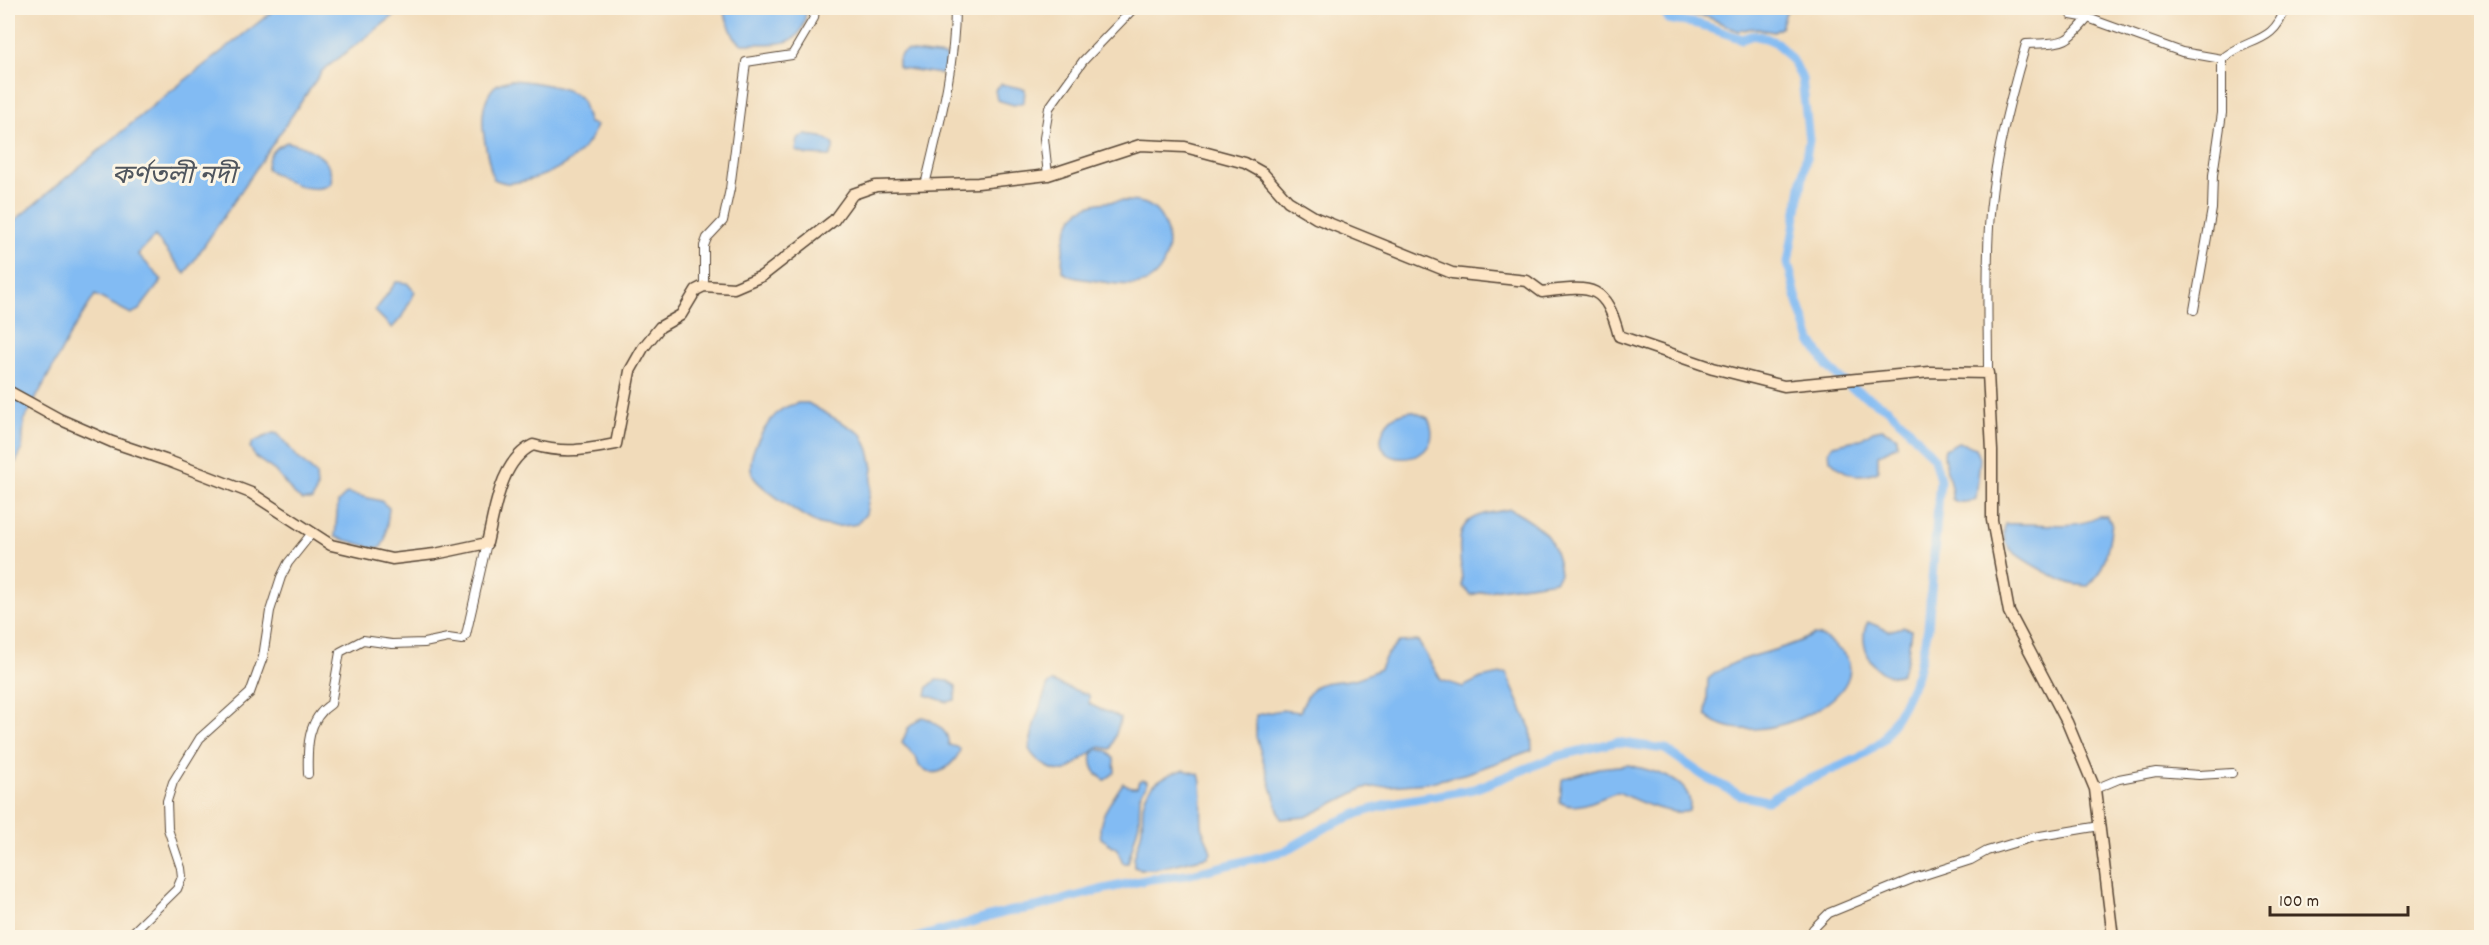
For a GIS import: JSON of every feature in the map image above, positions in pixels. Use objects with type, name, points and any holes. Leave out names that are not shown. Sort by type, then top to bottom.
[{"type":"street","points":[[704,286],[704,246],[707,238],[723,221],[730,189],[746,62],[792,55],[814,18],[815,8]]},
{"type":"street","points":[[925,185],[945,98],[955,38],[955,8]]},
{"type":"street","points":[[1048,175],[1044,138],[1049,108],[1083,61],[1134,8]]},
{"type":"street","points":[[2072,8],[2071,15],[2088,18],[2182,52],[2222,58],[2231,51],[2270,33],[2281,22],[2285,8]]},
{"type":"street","points":[[2088,18],[2071,38],[2062,42],[2026,44],[2015,80],[2000,146],[1989,225],[1988,373],[1992,451],[1992,520],[2009,612],[2067,722],[2095,789],[2113,938]]},
{"type":"street","points":[[2194,310],[2212,209],[2213,175],[2222,113],[2222,58]]},
{"type":"street","points":[[308,774],[307,754],[315,718],[331,704],[340,652],[363,640],[392,644],[424,643],[448,638],[462,640],[466,635],[501,488],[517,456],[524,449],[533,445],[548,449],[577,451],[616,444],[630,371],[643,348],[660,327],[681,315],[696,290],[704,286],[734,288],[762,276],[834,220],[853,194],[876,186],[978,183],[1048,175],[1140,145],[1185,147],[1245,163],[1263,173],[1288,201],[1316,218],[1452,273],[1527,281],[1542,291],[1579,287],[1600,294],[1612,309],[1619,336],[1713,368],[1784,386],[1930,372],[1988,373]]},
{"type":"street","points":[[8,391],[58,419],[112,442],[251,493],[331,545],[392,559],[435,554],[487,543]]},
{"type":"street","points":[[127,938],[177,889],[182,877],[181,868],[168,830],[167,801],[173,782],[200,738],[250,693],[263,657],[270,611],[281,577],[288,563],[312,533]]},
{"type":"street","points":[[2095,789],[2120,780],[2156,772],[2199,775],[2232,773]]},
{"type":"street","points":[[1810,938],[1813,929],[1830,913],[1912,879],[1971,860],[1987,850],[2034,837],[2100,826]]},
{"type":"water","name":"কর্ণতলী নদী","points":[[277,8],[404,8],[322,71],[185,274],[155,236],[138,254],[162,280],[139,310],[131,314],[95,295],[71,333],[24,421],[22,450],[8,477],[8,226],[161,99]]},
{"type":"water","points":[[722,8],[806,8],[800,32],[794,38],[786,42],[742,44],[734,37]]},
{"type":"water","points":[[1673,8],[1791,8],[1786,12],[1781,28],[1774,32],[1752,28],[1738,31],[1708,17],[1680,13]]},
{"type":"water","points":[[906,51],[945,56],[946,65],[940,74],[901,68],[898,66],[898,59]]},
{"type":"water","points":[[511,80],[549,85],[570,92],[582,101],[589,123],[596,125],[584,148],[562,166],[537,177],[509,183],[493,179],[483,132],[483,119],[484,107],[494,87]]},
{"type":"water","points":[[1001,84],[1025,89],[1024,102],[1014,105],[997,100],[995,90]]},
{"type":"water","points":[[805,135],[821,137],[833,143],[830,156],[807,155],[796,151],[798,139]]},
{"type":"water","points":[[287,142],[318,155],[329,167],[331,184],[315,188],[298,186],[267,169],[268,159],[272,152]]},
{"type":"water","points":[[1123,201],[1146,204],[1156,211],[1163,222],[1168,247],[1159,271],[1151,279],[1129,285],[1069,276],[1062,271],[1065,240],[1073,217],[1088,206]]},
{"type":"water","points":[[396,282],[407,283],[415,292],[401,318],[392,328],[375,311]]},
{"type":"water","points":[[798,403],[808,403],[862,434],[873,468],[866,514],[857,524],[834,526],[814,521],[776,497],[755,479],[751,471],[753,452],[762,432],[775,415]]},
{"type":"water","points":[[1412,411],[1428,418],[1432,434],[1428,446],[1419,454],[1408,458],[1396,458],[1387,453],[1382,444],[1383,431],[1394,416]]},
{"type":"water","points":[[1882,429],[1897,437],[1897,445],[1878,455],[1878,471],[1864,475],[1852,474],[1830,460],[1829,451],[1833,445],[1861,439],[1873,431]]},
{"type":"water","points":[[273,433],[278,434],[298,458],[316,474],[317,489],[312,500],[302,500],[295,495],[275,471],[255,457],[250,447],[253,442]]},
{"type":"water","points":[[1958,442],[1976,448],[1980,458],[1976,499],[1963,502],[1952,499],[1944,454],[1945,449]]},
{"type":"water","points":[[347,493],[381,501],[389,508],[385,540],[381,547],[374,548],[335,537],[338,502]]},
{"type":"water","points":[[1510,509],[1530,521],[1545,534],[1555,551],[1560,574],[1555,581],[1502,588],[1471,595],[1462,586],[1459,546],[1463,528],[1478,516]]},
{"type":"water","points":[[2099,516],[2107,516],[2112,522],[2110,539],[2103,565],[2088,586],[2069,583],[2034,566],[2009,548],[2004,538],[2005,524],[2067,525],[2090,521]]},
{"type":"water","points":[[1868,622],[1889,631],[1903,627],[1911,630],[1907,661],[1901,674],[1892,676],[1884,674],[1871,660],[1864,641],[1864,631]]},
{"type":"water","points":[[1813,635],[1820,636],[1836,647],[1849,664],[1847,681],[1833,698],[1810,713],[1783,724],[1754,729],[1727,727],[1706,715],[1708,679],[1719,670]]},
{"type":"water","points":[[1418,641],[1441,680],[1463,687],[1481,678],[1506,673],[1531,730],[1532,750],[1468,773],[1427,783],[1364,788],[1306,817],[1281,819],[1256,737],[1256,715],[1281,710],[1300,712],[1313,688],[1324,683],[1361,677],[1380,669],[1386,656],[1399,642]]},
{"type":"water","points":[[936,680],[948,681],[956,686],[955,700],[947,702],[926,695],[928,687]]},
{"type":"water","points":[[1052,682],[1089,695],[1089,703],[1093,706],[1121,718],[1111,749],[1099,747],[1066,771],[1045,765],[1035,758],[1029,749],[1035,721],[1048,684]]},
{"type":"water","points":[[922,717],[932,721],[943,730],[949,745],[960,748],[952,763],[938,772],[930,772],[919,766],[916,757],[902,743],[908,728]]},
{"type":"water","points":[[1097,749],[1107,751],[1114,759],[1115,772],[1105,780],[1092,766],[1092,754]]},
{"type":"water","points":[[1628,765],[1659,773],[1679,784],[1686,791],[1690,800],[1689,811],[1663,810],[1618,792],[1581,805],[1567,805],[1560,802],[1562,780],[1565,778],[1598,768]]},
{"type":"water","points":[[1184,770],[1199,774],[1202,787],[1203,831],[1211,853],[1208,857],[1160,868],[1134,867],[1142,830],[1143,805],[1146,795],[1160,780]]},
{"type":"water","points":[[1143,779],[1147,781],[1147,785],[1140,795],[1139,823],[1128,863],[1123,863],[1117,849],[1101,838],[1101,823],[1106,809],[1123,783],[1137,787],[1139,781]]},
{"type":"waterway","points":[[916,938],[1007,912],[1036,907],[1100,890],[1150,879],[1187,875],[1285,851],[1328,826],[1359,813],[1397,802],[1474,789],[1558,756],[1616,742],[1665,749],[1704,776],[1740,795],[1767,801],[1785,790],[1859,758],[1883,740],[1917,675],[1928,628],[1940,480],[1934,458],[1888,409],[1850,387],[1828,367],[1811,341],[1788,263],[1809,140],[1802,79],[1795,64],[1777,43],[1766,38],[1753,35],[1742,39],[1699,24],[1668,19],[1663,8]]}]
